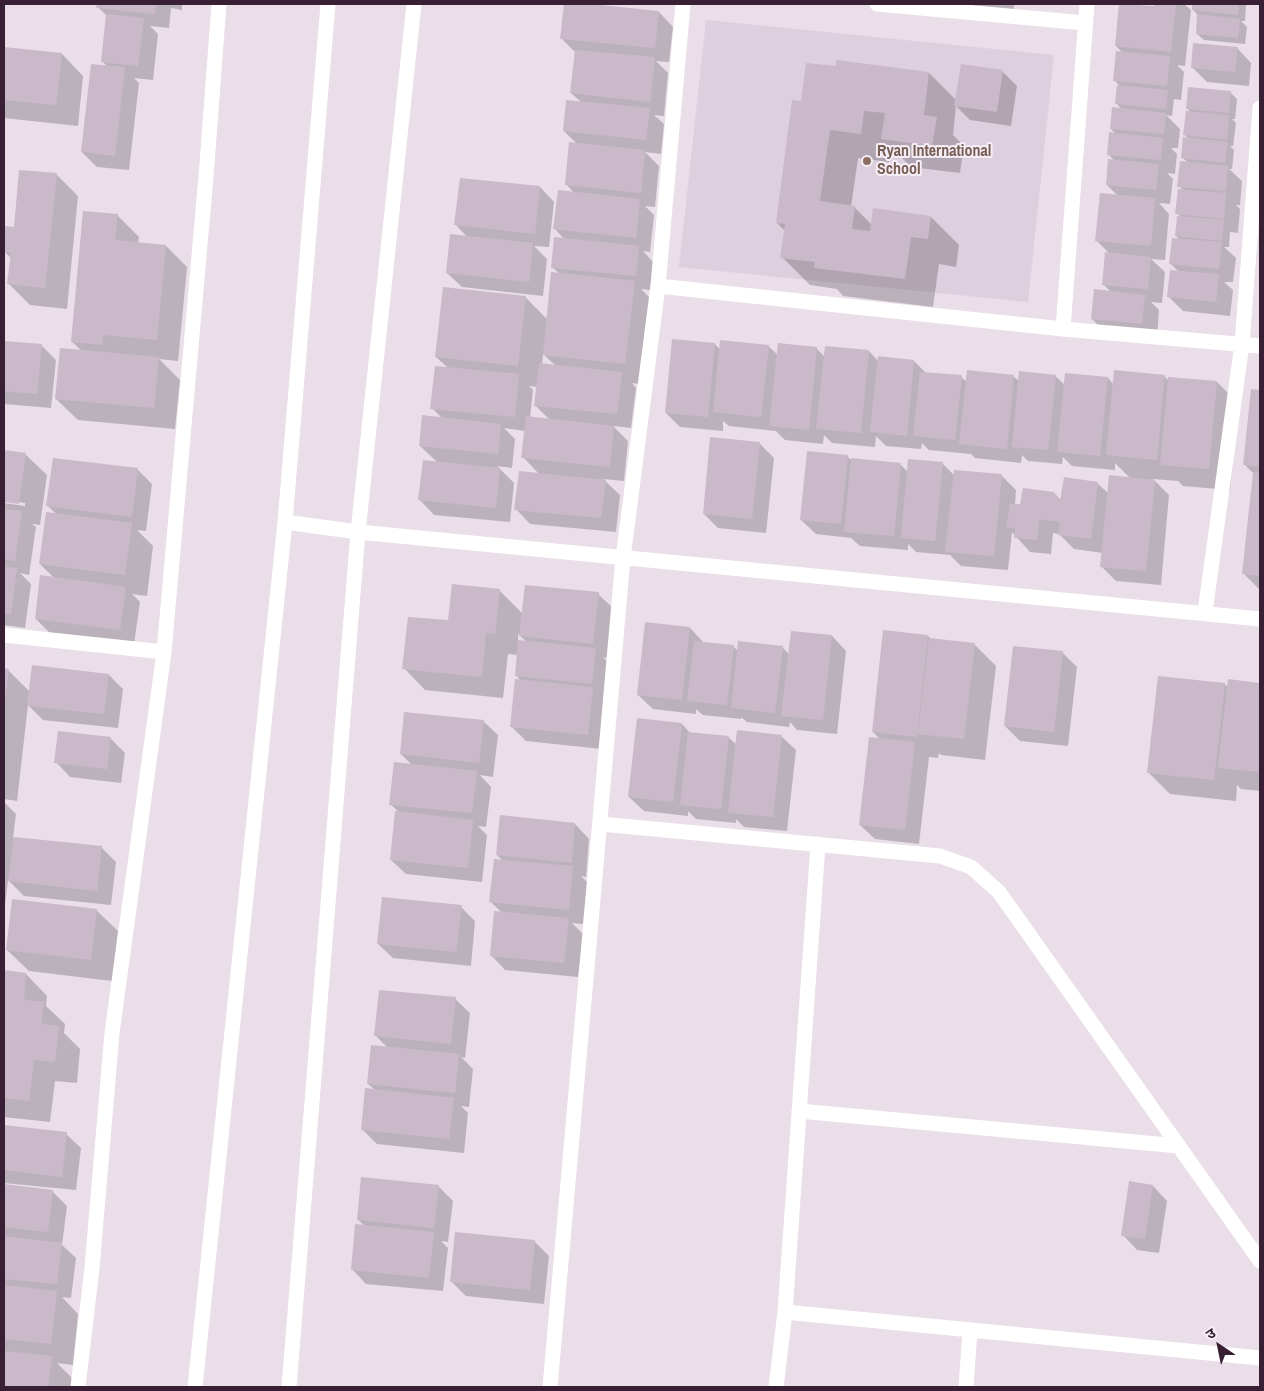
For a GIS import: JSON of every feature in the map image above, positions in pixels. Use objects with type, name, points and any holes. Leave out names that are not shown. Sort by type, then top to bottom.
[{"type":"street","points":[[78,1387],[92,1268],[112,1034],[164,652],[206,176],[219,4]]},
{"type":"street","points":[[195,1387],[285,522],[328,4]]},
{"type":"street","points":[[288,1387],[358,532],[414,4]]},
{"type":"street","points":[[550,1387],[623,558],[658,286],[683,4]]},
{"type":"street","points":[[877,4],[1085,23]]},
{"type":"street","points":[[1063,329],[1087,4]]},
{"type":"street","points":[[1205,612],[1242,344],[1260,108]]},
{"type":"street","points":[[658,286],[1063,329],[1260,346]]},
{"type":"street","points":[[285,522],[358,532],[1205,612],[1260,619]]},
{"type":"street","points":[[4,635],[164,652]]},
{"type":"street","points":[[601,824],[940,856],[971,867],[998,892],[1260,1261]]},
{"type":"street","points":[[776,1387],[785,1312],[818,844]]},
{"type":"street","points":[[799,1111],[1179,1146]]},
{"type":"street","points":[[785,1312],[1260,1358]]},
{"type":"street","points":[[966,1387],[970,1330]]},
{"type":"shaded area","name":"Ryan International School","points":[[706,20],[1054,55],[1028,302],[679,267]]},
{"type":"building","points":[[97,4],[156,4],[155,14],[96,8]]},
{"type":"building","points":[[564,4],[591,4],[659,11],[655,48],[560,39]]},
{"type":"building","points":[[1119,4],[1154,6],[1154,4],[1176,4],[1171,52],[1115,46]]},
{"type":"building","points":[[1192,4],[1239,4],[1238,15],[1192,10]]},
{"type":"building","points":[[106,14],[144,18],[138,66],[101,62]]},
{"type":"building","points":[[1197,14],[1240,19],[1238,38],[1196,34]]},
{"type":"building","points":[[1193,43],[1238,47],[1235,72],[1191,68]]},
{"type":"building","points":[[4,47],[62,53],[56,105],[4,100]]},
{"type":"building","points":[[575,50],[655,57],[650,102],[570,93]]},
{"type":"building","points":[[1116,51],[1170,56],[1167,86],[1113,81]]},
{"type":"building","points":[[836,60],[929,72],[924,115],[937,117],[932,146],[881,139],[885,113],[864,111],[861,134],[830,130],[820,201],[855,206],[852,229],[870,231],[873,208],[931,216],[928,239],[911,237],[905,279],[814,268],[815,262],[780,258],[785,224],[776,223],[792,100],[801,101],[806,63],[836,66]]},
{"type":"building","points":[[91,64],[125,67],[115,156],[81,152]]},
{"type":"building","points":[[961,64],[1003,70],[997,112],[954,106]]},
{"type":"building","points":[[1117,85],[1168,90],[1166,109],[1115,104]]},
{"type":"building","points":[[1188,87],[1231,91],[1229,113],[1186,109]]},
{"type":"building","points":[[566,100],[650,108],[646,140],[563,131]]},
{"type":"building","points":[[1112,107],[1166,113],[1164,134],[1110,129]]},
{"type":"building","points":[[1186,111],[1229,115],[1227,140],[1183,135]]},
{"type":"building","points":[[1109,132],[1163,138],[1161,160],[1107,155]]},
{"type":"building","points":[[1183,137],[1228,142],[1225,163],[1181,158]]},
{"type":"building","points":[[569,142],[645,150],[641,193],[565,185]]},
{"type":"building","points":[[1108,159],[1159,164],[1156,190],[1106,185]]},
{"type":"building","points":[[1180,161],[1228,166],[1226,191],[1177,187]]},
{"type":"building","points":[[19,170],[57,173],[45,288],[7,284],[11,252],[4,252],[5,226],[14,227]]},
{"type":"building","points":[[460,178],[540,186],[535,234],[454,225]]},
{"type":"building","points":[[1178,189],[1226,193],[1224,219],[1175,214]]},
{"type":"building","points":[[558,190],[640,199],[636,238],[553,229]]},
{"type":"building","points":[[1100,193],[1155,198],[1151,246],[1095,241]]},
{"type":"building","points":[[83,211],[118,214],[115,240],[166,245],[157,340],[103,335],[102,345],[71,342]]},
{"type":"building","points":[[1177,216],[1224,220],[1222,241],[1175,236]]},
{"type":"building","points":[[450,234],[533,243],[529,282],[446,273]]},
{"type":"building","points":[[554,237],[639,246],[636,276],[551,268]]},
{"type":"building","points":[[1172,238],[1222,242],[1219,269],[1169,264]]},
{"type":"building","points":[[1105,252],[1151,257],[1148,289],[1102,285]]},
{"type":"building","points":[[1170,270],[1219,274],[1216,302],[1167,297]]},
{"type":"building","points":[[551,272],[635,281],[625,364],[543,355]]},
{"type":"building","points":[[443,287],[526,296],[518,366],[435,357]]},
{"type":"building","points":[[1094,289],[1145,295],[1142,324],[1091,319]]},
{"type":"building","points":[[672,339],[715,343],[708,417],[665,413]]},
{"type":"building","points":[[720,340],[769,345],[761,417],[713,412]]},
{"type":"building","points":[[4,341],[42,344],[37,394],[4,391]]},
{"type":"building","points":[[778,343],[817,347],[809,430],[769,426]]},
{"type":"building","points":[[825,346],[869,350],[861,433],[816,429]]},
{"type":"building","points":[[60,348],[159,357],[154,408],[55,399]]},
{"type":"building","points":[[878,356],[914,360],[907,436],[870,432]]},
{"type":"building","points":[[539,363],[622,372],[617,414],[534,406]]},
{"type":"building","points":[[435,366],[519,374],[515,417],[430,409]]},
{"type":"building","points":[[967,370],[1014,375],[1007,449],[959,444]]},
{"type":"building","points":[[1114,370],[1165,375],[1157,460],[1106,455]]},
{"type":"building","points":[[1019,371],[1056,375],[1048,450],[1012,447]]},
{"type":"building","points":[[920,372],[962,375],[955,440],[913,436]]},
{"type":"building","points":[[1065,373],[1108,377],[1100,456],[1057,452]]},
{"type":"building","points":[[1168,377],[1217,381],[1209,469],[1160,465]]},
{"type":"building","points":[[1251,389],[1260,390],[1260,467],[1243,465]]},
{"type":"building","points":[[422,415],[501,424],[498,454],[419,446]]},
{"type":"building","points":[[526,416],[614,426],[610,467],[521,458]]},
{"type":"building","points":[[710,437],[760,442],[752,519],[703,514]]},
{"type":"building","points":[[4,450],[26,453],[19,504],[4,502]]},
{"type":"building","points":[[807,451],[848,455],[841,524],[800,520]]},
{"type":"building","points":[[53,458],[138,468],[132,517],[46,506]]},
{"type":"building","points":[[851,458],[901,463],[894,536],[844,532]]},
{"type":"building","points":[[908,459],[943,462],[935,541],[901,538]]},
{"type":"building","points":[[423,460],[500,468],[496,508],[418,500]]},
{"type":"building","points":[[954,470],[1002,474],[994,556],[945,552]]},
{"type":"building","points":[[519,471],[606,480],[601,518],[514,510]]},
{"type":"building","points":[[1253,472],[1260,473],[1260,576],[1242,574]]},
{"type":"building","points":[[1109,475],[1155,480],[1146,571],[1100,567]]},
{"type":"building","points":[[1064,477],[1098,482],[1091,539],[1058,535],[1060,522],[1039,519],[1037,540],[1014,538],[1015,528],[1006,527],[1010,504],[1020,504],[1023,488],[1054,492],[1060,501]]},
{"type":"building","points":[[4,509],[22,511],[15,561],[4,559]]},
{"type":"building","points":[[46,512],[132,523],[125,575],[39,564]]},
{"type":"building","points":[[4,567],[17,568],[11,614],[4,613]]},
{"type":"building","points":[[40,575],[126,587],[120,630],[35,619]]},
{"type":"building","points":[[452,584],[500,589],[495,634],[486,633],[482,677],[402,669],[408,617],[448,620]]},
{"type":"building","points":[[525,585],[599,592],[593,644],[519,636]]},
{"type":"building","points":[[645,622],[690,627],[682,700],[637,695]]},
{"type":"building","points":[[883,630],[928,635],[917,737],[872,732]]},
{"type":"building","points":[[791,631],[832,635],[823,720],[781,716]]},
{"type":"building","points":[[929,638],[975,643],[964,739],[918,734]]},
{"type":"building","points":[[518,640],[596,648],[592,684],[515,676]]},
{"type":"building","points":[[694,641],[734,645],[727,705],[687,701]]},
{"type":"building","points":[[738,641],[783,646],[775,713],[731,708]]},
{"type":"building","points":[[1013,646],[1063,651],[1054,732],[1004,726]]},
{"type":"building","points":[[32,665],[109,674],[104,714],[27,706]]},
{"type":"building","points":[[4,668],[9,669],[5,700],[4,700]]},
{"type":"building","points":[[1158,676],[1225,683],[1214,780],[1147,773]]},
{"type":"building","points":[[515,679],[593,687],[588,735],[510,727]]},
{"type":"building","points":[[1228,679],[1260,683],[1260,772],[1218,768]]},
{"type":"building","points":[[404,712],[484,720],[479,763],[400,754]]},
{"type":"building","points":[[637,718],[682,723],[673,802],[628,797]]},
{"type":"building","points":[[737,730],[782,735],[773,817],[728,813]]},
{"type":"building","points":[[58,731],[111,737],[107,769],[54,763]]},
{"type":"building","points":[[688,732],[729,736],[721,809],[680,805]]},
{"type":"building","points":[[869,737],[915,742],[905,830],[859,825]]},
{"type":"building","points":[[394,762],[477,771],[472,813],[389,805]]},
{"type":"building","points":[[395,811],[473,820],[468,868],[390,860]]},
{"type":"building","points":[[500,815],[575,823],[572,863],[496,855]]},
{"type":"building","points":[[14,837],[102,846],[97,891],[8,881]]},
{"type":"building","points":[[494,859],[573,866],[569,910],[489,902]]},
{"type":"building","points":[[382,897],[462,905],[456,952],[377,944]]},
{"type":"building","points":[[12,899],[97,909],[91,960],[6,950]]},
{"type":"building","points":[[494,911],[569,918],[564,963],[490,956]]},
{"type":"building","points":[[4,970],[26,973],[24,1000],[44,1002],[41,1024],[59,1026],[55,1062],[34,1060],[29,1101],[4,1098]]},
{"type":"building","points":[[379,990],[456,997],[451,1044],[374,1036]]},
{"type":"building","points":[[371,1045],[459,1054],[455,1093],[367,1084]]},
{"type":"building","points":[[365,1088],[454,1098],[449,1139],[361,1130]]},
{"type":"building","points":[[4,1125],[67,1132],[62,1177],[4,1170]]},
{"type":"building","points":[[361,1177],[439,1185],[434,1228],[357,1220]]},
{"type":"building","points":[[1129,1181],[1153,1185],[1145,1239],[1121,1236]]},
{"type":"building","points":[[4,1184],[53,1190],[48,1232],[4,1227]]},
{"type":"building","points":[[355,1224],[434,1232],[429,1278],[351,1270]]},
{"type":"building","points":[[455,1232],[535,1240],[530,1290],[450,1282]]},
{"type":"building","points":[[4,1236],[62,1243],[57,1284],[4,1279]]},
{"type":"building","points":[[4,1285],[57,1291],[51,1344],[4,1339]]},
{"type":"building","points":[[4,1351],[52,1356],[48,1387],[4,1387]]},
{"type":"place","name":"Ryan International School","points":[[867,161]]}]
